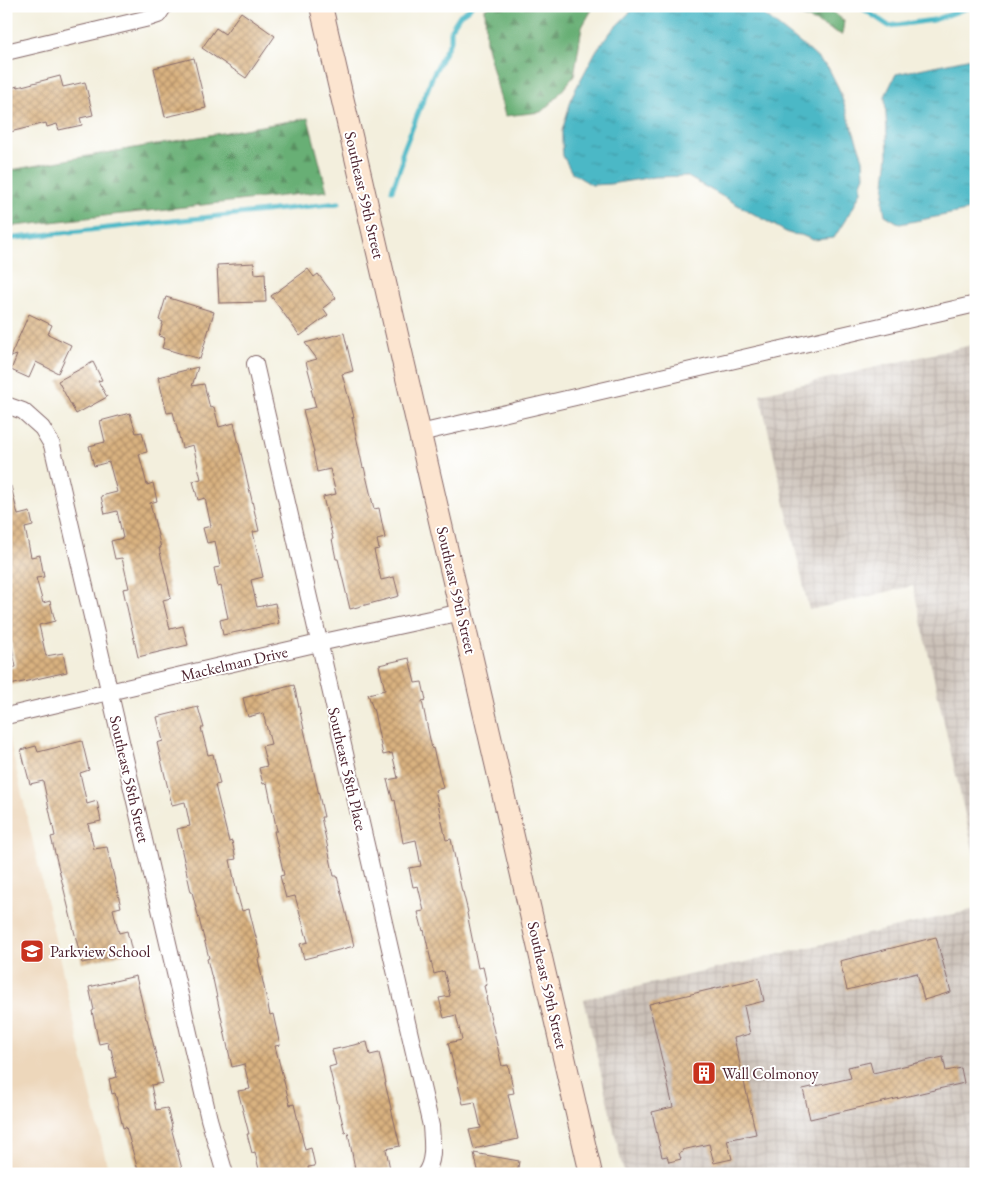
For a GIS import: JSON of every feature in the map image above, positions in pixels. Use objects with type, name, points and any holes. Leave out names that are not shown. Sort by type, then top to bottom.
[{"type":"main road","name":"Southeast 59th Street","points":[[321,6],[591,1174]]},
{"type":"street","points":[[6,52],[149,18],[158,15],[164,8]]},
{"type":"street","points":[[420,433],[976,304]]},
{"type":"street","name":"Southeast 58th Place","points":[[256,364],[431,1126],[431,1157],[425,1174]]},
{"type":"street","name":"Southeast 58th Street","points":[[6,405],[23,411],[42,428],[52,445],[209,1119],[225,1174]]},
{"type":"street","name":"Mackelman Drive","points":[[6,716],[319,643],[462,612]]},
{"type":"shaded area","points":[[976,344],[976,863],[913,586],[809,610],[760,394]]},
{"type":"shaded area","name":"Parkview School","points":[[7,729],[109,1174],[6,1174]]},
{"type":"shaded area","points":[[976,909],[976,1174],[624,1174],[584,999]]},
{"type":"green space","points":[[491,6],[594,6],[582,27],[574,76],[555,99],[541,112],[505,116],[486,43],[485,8]]},
{"type":"green space","points":[[777,6],[826,6],[844,21],[842,35],[816,22]]},
{"type":"green space","points":[[308,118],[327,191],[6,227],[6,171]]},
{"type":"water","points":[[637,6],[753,6],[811,52],[829,69],[838,87],[863,159],[864,176],[861,183],[861,191],[854,206],[834,238],[813,240],[786,232],[686,176],[654,177],[592,185],[572,173],[563,156],[562,131],[573,94],[596,51],[613,29]]},
{"type":"water","points":[[976,57],[976,209],[900,224],[885,215],[883,203],[888,155],[885,96],[896,74]]},
{"type":"building","points":[[241,12],[275,36],[246,78],[202,48],[216,28],[225,34]]},
{"type":"building","points":[[194,58],[206,108],[165,117],[154,68]]},
{"type":"building","points":[[60,76],[63,87],[85,82],[93,115],[80,118],[82,125],[59,130],[57,124],[47,127],[46,123],[6,133],[6,89]]},
{"type":"building","points":[[254,263],[255,274],[265,273],[266,302],[219,303],[217,265]]},
{"type":"building","points":[[308,269],[314,277],[318,274],[336,298],[323,308],[328,315],[300,336],[271,296]]},
{"type":"building","points":[[166,297],[214,312],[200,359],[162,348],[165,338],[159,336],[163,322],[159,320]]},
{"type":"building","points":[[29,314],[52,325],[48,334],[71,345],[58,373],[36,362],[29,378],[11,370],[17,355],[10,357]]},
{"type":"building","points":[[344,333],[353,371],[342,374],[354,417],[352,417],[363,468],[374,509],[379,508],[385,538],[377,540],[379,549],[374,550],[381,580],[394,577],[399,596],[350,609],[338,559],[336,559],[323,497],[336,494],[330,469],[317,472],[303,410],[316,407],[306,362],[317,359],[305,343]]},
{"type":"building","points":[[93,362],[102,380],[98,381],[107,397],[76,414],[58,381]]},
{"type":"building","points":[[198,367],[192,386],[204,384],[210,408],[214,407],[219,427],[234,423],[259,531],[253,532],[263,577],[251,580],[257,607],[275,603],[279,623],[223,635],[220,620],[228,618],[221,586],[218,587],[214,568],[220,567],[215,541],[207,543],[203,528],[211,526],[205,498],[198,500],[193,481],[201,479],[193,445],[182,448],[173,412],[167,413],[158,377]]},
{"type":"building","points":[[130,413],[136,433],[142,432],[147,452],[139,454],[147,485],[153,483],[157,501],[150,503],[171,598],[163,600],[170,629],[183,626],[188,645],[138,657],[123,589],[129,588],[122,558],[115,559],[111,541],[123,538],[117,511],[105,514],[101,496],[117,492],[109,462],[94,466],[89,446],[105,442],[100,421]]},
{"type":"building","points":[[11,486],[18,515],[30,512],[33,526],[25,528],[31,557],[40,555],[44,577],[36,578],[43,603],[50,601],[55,621],[39,625],[46,656],[63,653],[67,672],[10,685],[6,669],[16,667],[9,633],[6,633],[6,613],[10,613],[6,599],[6,487]]},
{"type":"building","points":[[409,658],[415,683],[422,682],[426,700],[422,701],[432,749],[443,788],[435,790],[446,840],[451,839],[468,912],[478,968],[483,967],[487,985],[484,986],[486,998],[502,1066],[508,1065],[514,1093],[508,1094],[518,1139],[474,1149],[469,1130],[481,1128],[475,1102],[463,1104],[448,1043],[462,1040],[456,1015],[444,1018],[439,998],[450,996],[444,971],[434,974],[418,912],[424,911],[418,886],[413,887],[409,868],[421,866],[416,840],[403,843],[395,800],[393,801],[387,780],[398,778],[392,753],[383,755],[374,712],[368,694],[385,690],[379,665]]},
{"type":"building","points":[[294,685],[324,817],[321,817],[334,876],[337,876],[354,946],[304,959],[300,944],[308,942],[295,896],[286,898],[280,876],[284,875],[274,831],[277,831],[267,783],[263,784],[259,768],[267,766],[262,746],[271,744],[263,713],[248,717],[243,698]]},
{"type":"building","points":[[198,707],[204,728],[201,728],[208,755],[213,754],[220,784],[215,785],[229,842],[232,841],[236,859],[230,860],[237,893],[242,911],[249,909],[261,958],[258,959],[270,1015],[273,1014],[280,1045],[275,1046],[290,1105],[294,1104],[305,1150],[311,1148],[315,1166],[308,1167],[309,1174],[260,1174],[255,1152],[252,1153],[247,1134],[249,1134],[238,1091],[250,1089],[244,1064],[232,1067],[207,959],[209,958],[191,892],[177,829],[190,826],[185,802],[172,805],[157,743],[163,741],[157,717]]},
{"type":"building","points":[[82,741],[89,770],[80,773],[87,804],[97,801],[101,821],[88,824],[94,849],[107,847],[121,907],[113,909],[119,933],[127,931],[132,952],[82,963],[51,837],[55,836],[43,781],[30,784],[21,750],[36,746],[38,752]]},
{"type":"building","points":[[936,937],[951,992],[924,1000],[917,973],[847,990],[840,961]]},
{"type":"building","points":[[136,976],[163,1083],[151,1085],[156,1110],[167,1108],[182,1169],[164,1174],[139,1174],[126,1127],[123,1128],[115,1093],[112,1094],[109,1079],[117,1077],[111,1049],[109,1049],[108,1042],[99,1044],[92,1011],[94,1010],[89,987]]},
{"type":"building","name":"Wall Colmonoy","points":[[759,978],[764,1001],[744,1006],[750,1034],[734,1038],[756,1134],[727,1140],[732,1159],[714,1163],[709,1144],[682,1150],[683,1152],[679,1153],[681,1159],[669,1162],[667,1156],[662,1157],[652,1112],[673,1107],[649,1004]]},
{"type":"building","points":[[367,1042],[370,1055],[379,1053],[400,1146],[386,1149],[390,1169],[367,1174],[356,1174],[348,1132],[345,1133],[329,1067],[336,1065],[332,1050]]},
{"type":"building","points":[[943,1057],[946,1071],[961,1068],[964,1083],[810,1119],[803,1089],[851,1078],[848,1067],[870,1062],[873,1073]]},
{"type":"building","points":[[474,1153],[519,1161],[517,1174],[479,1174]]},
{"type":"waterway","points":[[392,190],[402,163],[402,154],[433,75],[451,40],[451,29],[460,15],[471,6]]},
{"type":"waterway","points":[[859,6],[889,26],[934,20],[973,6]]},
{"type":"waterway","points":[[6,239],[339,203]]},
{"type":"place","name":"Parkview School","points":[[32,951]]},
{"type":"place","name":"Wall Colmonoy","points":[[704,1073]]}]
